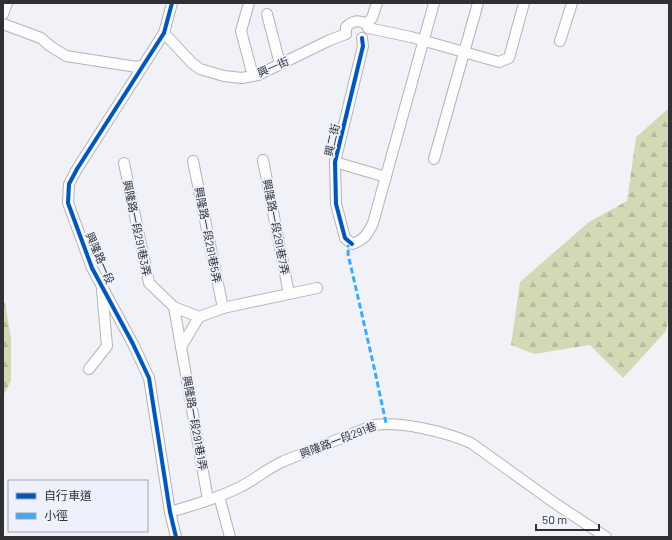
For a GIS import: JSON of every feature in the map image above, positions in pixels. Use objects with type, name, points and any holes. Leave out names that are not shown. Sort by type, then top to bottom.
[{"type":"street","points":[[3,14],[7,3]]},
{"type":"street","name":"興隆路一段","points":[[172,3],[164,33],[77,169],[69,184],[68,203],[92,268],[133,344],[148,378],[170,512],[176,537]]},
{"type":"street","points":[[249,3],[241,31],[253,76]]},
{"type":"street","points":[[377,3],[372,18],[367,26],[362,38],[356,40],[346,34],[346,27],[350,22],[357,21],[367,26],[498,62],[509,58],[524,3]]},
{"type":"street","points":[[336,162],[386,178],[434,3]]},
{"type":"street","points":[[434,159],[478,3]]},
{"type":"street","points":[[560,41],[572,3]]},
{"type":"street","points":[[267,14],[280,64]]},
{"type":"street","points":[[3,24],[41,38],[50,46],[66,56],[137,67],[142,66]]},
{"type":"street","name":"興一街","points":[[164,33],[192,63],[200,69],[224,76],[242,78],[258,75],[330,40],[346,34]]},
{"type":"street","name":"興二街","points":[[362,38],[363,46],[336,162],[336,204],[345,238],[352,244],[361,241],[368,234],[373,223],[386,178]]},
{"type":"street","name":"興隆路一段291巷7弄","points":[[263,160],[289,294]]},
{"type":"street","name":"興隆路一段291巷5弄","points":[[193,161],[223,308]]},
{"type":"street","name":"興隆路一段291巷3弄","points":[[124,163],[149,283],[174,307]]},
{"type":"street","points":[[89,369],[107,346],[102,286]]},
{"type":"street","points":[[181,347],[199,317],[223,308],[317,288]]},
{"type":"street","points":[[174,307],[199,317]]},
{"type":"street","name":"興隆路一段291巷1弄","points":[[174,307],[208,500]]},
{"type":"street","name":"興隆路一段291巷","points":[[170,512],[219,496],[242,486],[273,466],[374,425],[386,423],[426,429],[460,438],[471,443],[556,504],[606,537]]},
{"type":"street","points":[[219,496],[230,537]]},
{"type":"green space","points":[[669,108],[669,316],[666,331],[623,378],[590,345],[534,354],[511,345],[520,282],[589,222],[627,201],[636,137]]},
{"type":"green space","points":[[3,302],[5,303],[11,338],[11,381],[3,396]]},
{"type":"marked path","points":[[349,241],[348,254],[386,423]]},
{"type":"cycle path","points":[[172,3],[164,33],[77,169],[69,184],[68,203],[92,268],[133,344],[149,378],[170,512],[176,537]]},
{"type":"cycle path","points":[[352,244],[345,238],[336,204],[335,162],[363,46],[362,38]]}]
